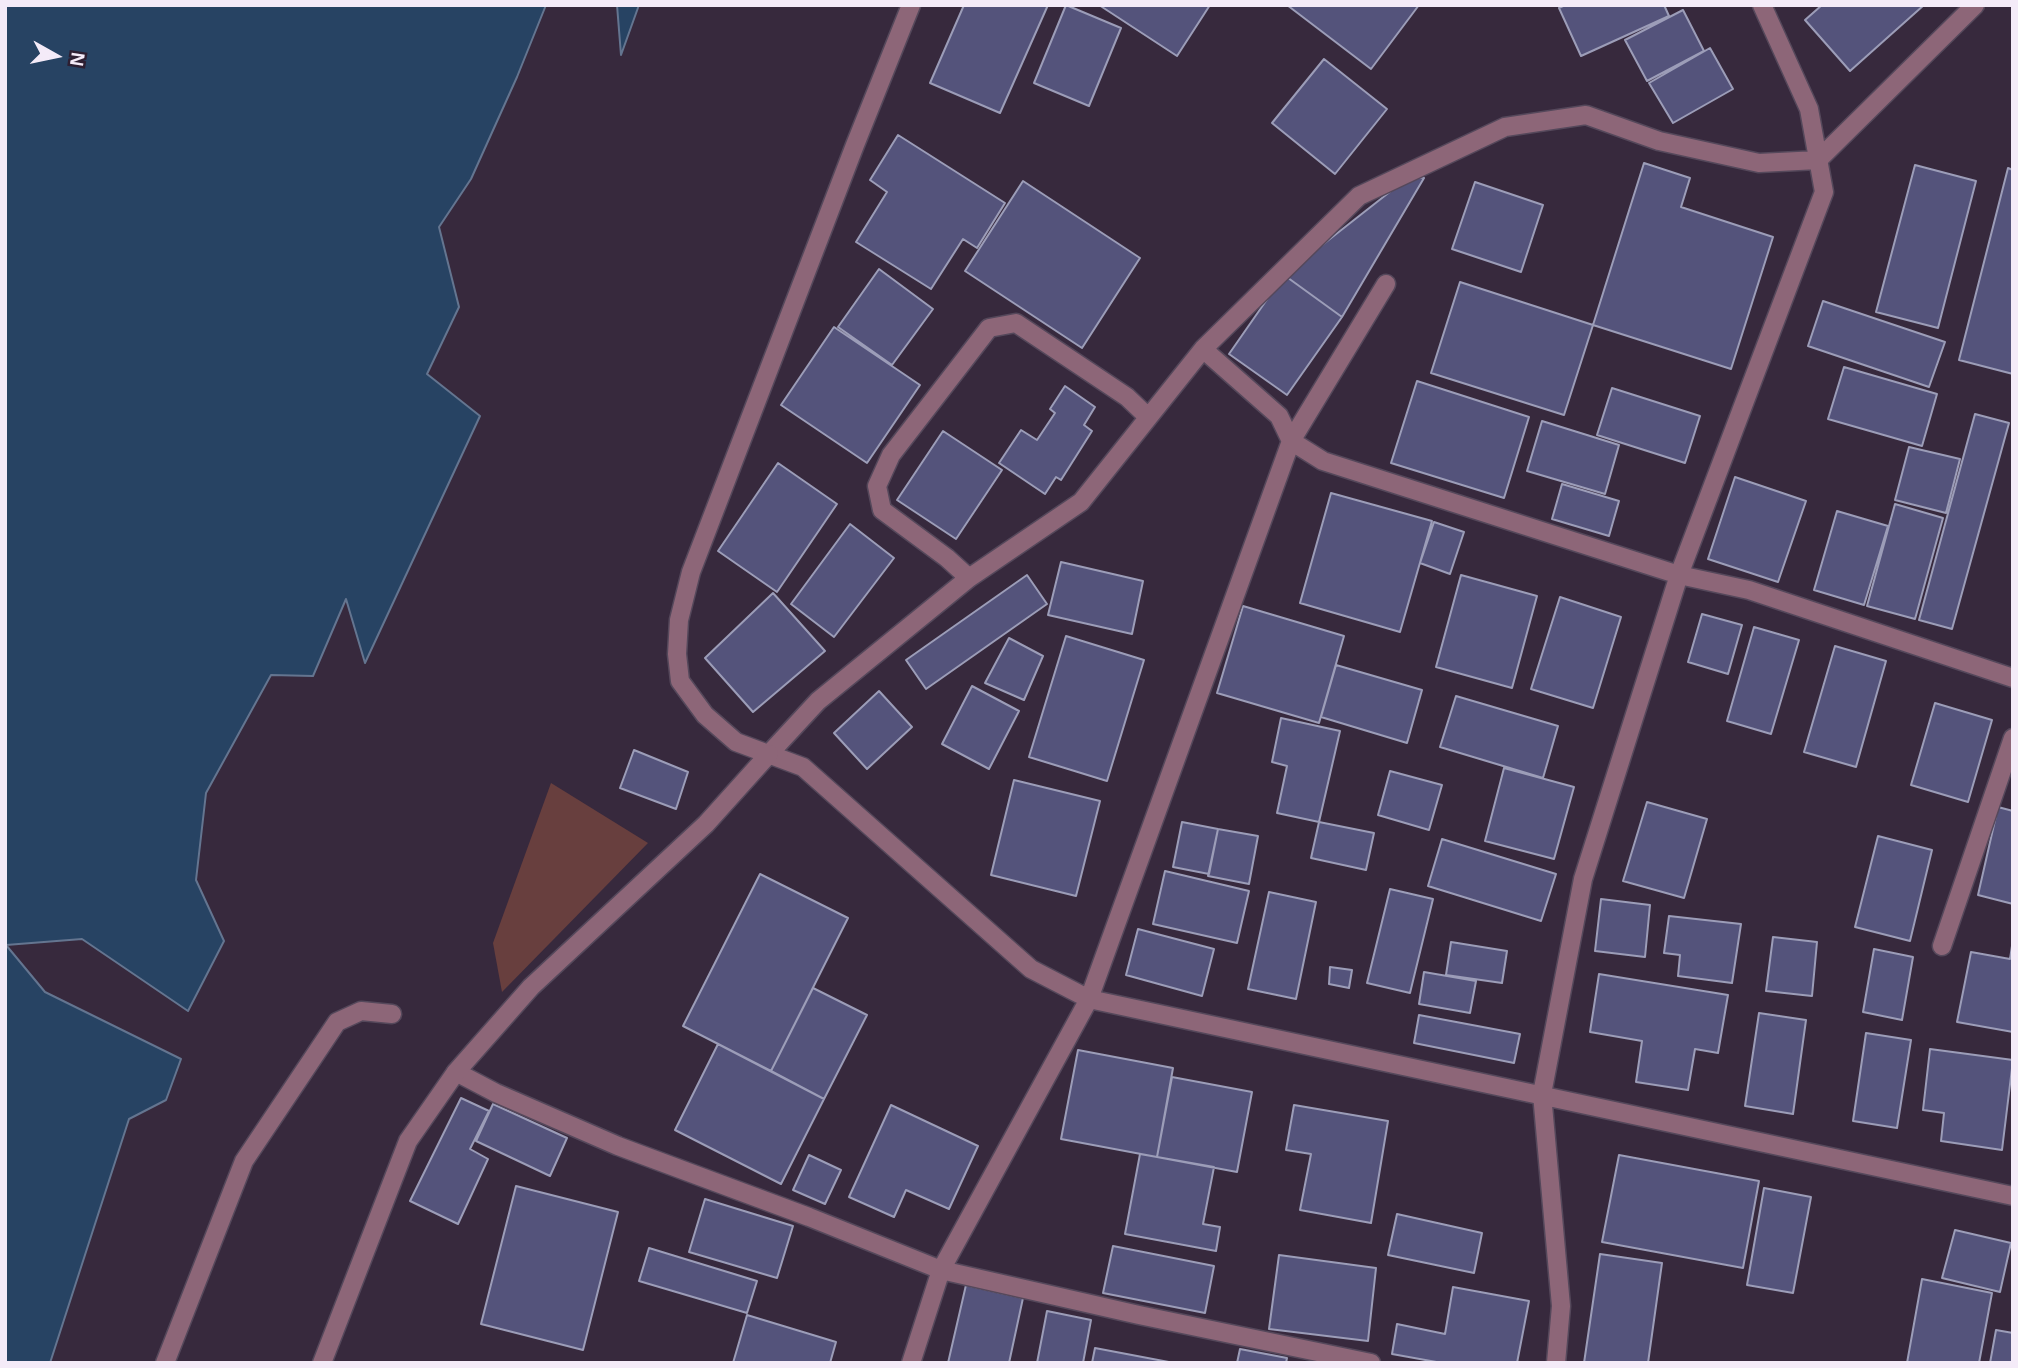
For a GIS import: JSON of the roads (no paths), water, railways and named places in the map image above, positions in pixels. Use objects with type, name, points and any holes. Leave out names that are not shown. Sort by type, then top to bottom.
[{"type":"street","points":[[911,5],[691,572],[678,620],[677,654],[680,681],[705,715],[736,742],[803,767],[1031,969],[1089,999],[2013,1196]]},
{"type":"street","points":[[1556,1363],[1560,1306],[1542,1094],[1583,879],[1679,575],[1824,192],[1808,108],[1762,5]]},
{"type":"street","points":[[322,1363],[408,1141],[456,1072],[531,987],[706,824],[818,701],[969,578],[1081,502],[1203,349],[1359,196],[1505,127],[1586,115],[1659,141],[1759,163],[1818,160],[1975,5]]},
{"type":"street","points":[[911,1363],[941,1270],[1089,999],[1291,441],[1386,284]]},
{"type":"street","points":[[969,578],[947,558],[882,510],[877,486],[891,455],[989,328],[1016,323],[1126,397],[1148,417]]},
{"type":"street","points":[[1203,349],[1279,416],[1291,441],[1323,461],[1679,575],[1749,590],[2013,678]]},
{"type":"street","points":[[1942,946],[2013,738]]},
{"type":"street","points":[[165,1363],[244,1161],[337,1022],[361,1011],[392,1014]]},
{"type":"street","points":[[456,1072],[496,1093],[618,1146],[809,1217],[941,1270],[1139,1315],[1371,1363]]},
{"type":"water","points":[[5,5],[546,5],[471,179],[439,227],[459,307],[427,374],[480,416],[365,663],[346,599],[313,676],[271,675],[206,793],[196,880],[224,941],[188,1011],[82,939],[6,945],[45,992],[181,1059],[166,1100],[129,1119],[50,1363],[5,1363]]},
{"type":"water","points":[[617,5],[639,5],[621,55]]}]
